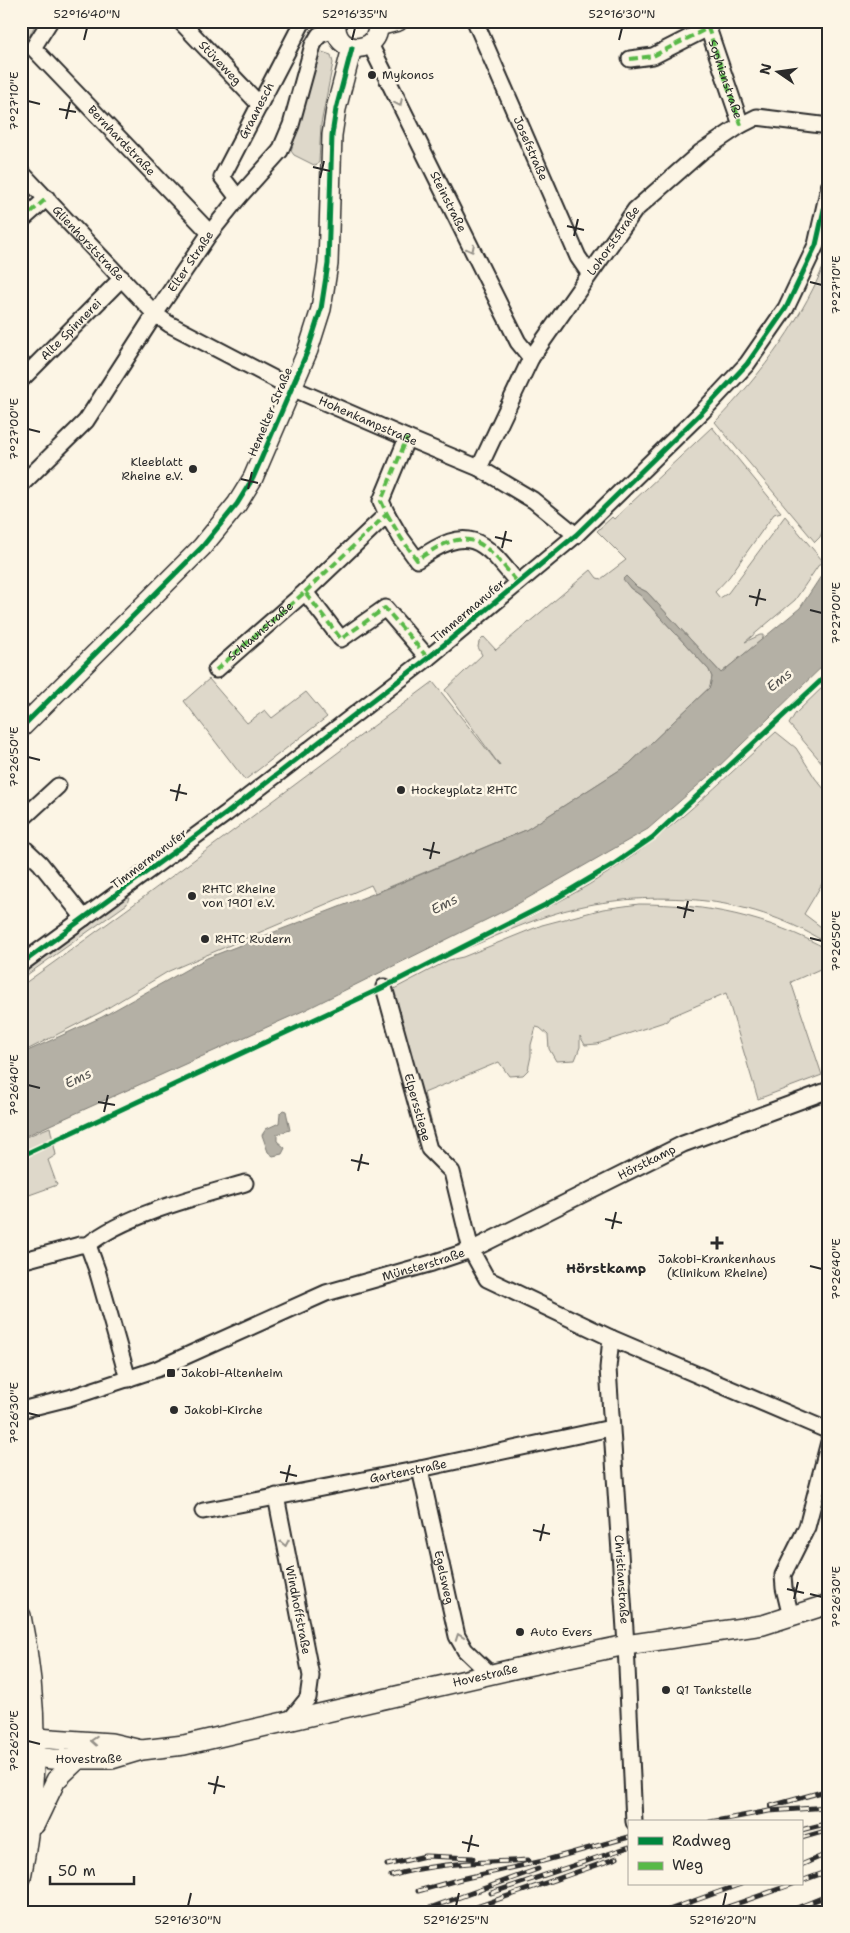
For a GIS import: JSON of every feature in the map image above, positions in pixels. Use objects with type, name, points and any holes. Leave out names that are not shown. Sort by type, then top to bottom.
[{"type":"main road","points":[[377,24],[398,21]]},
{"type":"main road","name":"Hemelter Straße","points":[[21,728],[202,547],[220,526],[253,478],[315,329],[325,286],[330,236],[332,135],[336,109],[361,46],[374,39],[377,24]]},
{"type":"main road","points":[[336,26],[338,38],[344,44],[361,46]]},
{"type":"main road","name":"Hovestraße","points":[[28,1756],[77,1760],[112,1759],[142,1750],[184,1745],[490,1674],[626,1646],[763,1625],[829,1604]]},
{"type":"main road","points":[[21,1616],[28,1648],[34,1705],[28,1737],[29,1839]]},
{"type":"main road","name":"Hovestraße","points":[[28,1737],[111,1742],[142,1750]]},
{"type":"main road","points":[[21,1878],[29,1839],[52,1787],[64,1771],[77,1760]]},
{"type":"street","name":"Bernhardstraße","points":[[50,21],[33,48],[210,233]]},
{"type":"street","name":"Stüveweg","points":[[180,21],[260,105]]},
{"type":"street","name":"Graanesch","points":[[238,198],[222,177],[303,21]]},
{"type":"street","name":"Josefstraße","points":[[475,21],[578,257],[590,273]]},
{"type":"street","name":"Elter Straße","points":[[21,485],[86,421],[210,233],[280,151],[291,125],[313,45],[319,35],[336,26]]},
{"type":"street","name":"Sophienstraße","points":[[630,59],[653,56],[708,28],[741,125]]},
{"type":"street","name":"Steinstraße","points":[[361,46],[518,342],[531,358]]},
{"type":"street","name":"Lohorststraße","points":[[479,468],[531,358],[635,210],[701,152],[741,125],[757,117],[829,126]]},
{"type":"street","name":"Glienhorststraße","points":[[21,172],[155,314]]},
{"type":"street","name":"Timmermanufer","points":[[21,964],[227,813],[428,658],[576,535],[702,412],[747,364],[786,308],[816,244],[829,187]]},
{"type":"street","points":[[21,221],[47,198]]},
{"type":"street","name":"Alte Spinnerei","points":[[21,380],[122,278]]},
{"type":"street","name":"Hohenkampstraße","points":[[155,314],[169,324],[292,388],[479,468],[533,500],[576,535]]},
{"type":"street","points":[[407,438],[381,501],[401,538],[417,560],[438,545],[457,539],[471,539],[484,545],[494,554],[518,582]]},
{"type":"street","name":"Schlaunstraße","points":[[216,670],[305,592],[387,514]]},
{"type":"street","name":"Schlaunstraße","points":[[305,592],[341,639],[385,608],[428,658]]},
{"type":"street","points":[[21,820],[58,786]]},
{"type":"street","points":[[21,845],[40,863],[84,918]]},
{"type":"street","name":"Elpersstiege","points":[[384,987],[429,1149],[452,1172],[471,1250]]},
{"type":"street","name":"Hörstkamp","points":[[471,1250],[683,1144],[829,1090]]},
{"type":"street","points":[[21,1262],[80,1245],[88,1246],[118,1226],[186,1201],[245,1183]]},
{"type":"street","points":[[88,1246],[97,1270],[128,1379]]},
{"type":"street","name":"Münsterstraße","points":[[21,1410],[69,1398],[169,1364],[326,1293],[471,1250],[487,1279],[611,1338],[829,1431]]},
{"type":"street","name":"Christianstraße","points":[[611,1338],[608,1368],[626,1646],[634,1820]]},
{"type":"street","name":"Gartenstraße","points":[[204,1511],[420,1469],[611,1428]]},
{"type":"street","points":[[791,1617],[784,1588],[784,1575],[807,1527],[829,1442]]},
{"type":"street","name":"Egelsweg","points":[[420,1469],[457,1636],[465,1650],[490,1674]]},
{"type":"street","name":"Windhoffstraße","points":[[276,1496],[311,1676],[308,1698],[291,1719]]},
{"type":"shaded area","points":[[21,21],[37,21],[21,53]]},
{"type":"shaded area","points":[[322,52],[331,55],[333,63],[321,124],[319,162],[316,166],[294,155],[291,151],[319,55]]},
{"type":"shaded area","points":[[829,253],[829,517],[820,537],[815,542],[715,422],[750,384],[781,343],[807,300]]},
{"type":"shaded area","points":[[712,427],[781,512],[774,514],[729,577],[715,592],[720,598],[728,593],[785,516],[822,560],[795,600],[745,642],[760,635],[763,635],[763,639],[721,673],[647,592],[637,587],[626,576],[630,588],[640,595],[709,670],[712,677],[710,687],[629,764],[526,830],[375,893],[371,885],[169,971],[101,1012],[21,1053],[21,986],[433,682],[500,766],[445,690],[482,655],[478,647],[479,642],[484,637],[496,650],[591,570],[597,578],[601,579],[626,560],[597,531],[612,517],[614,519]]},
{"type":"shaded area","points":[[209,679],[247,723],[265,710],[272,718],[306,692],[327,717],[245,780],[184,701]]},
{"type":"shaded area","points":[[829,681],[829,755],[827,759],[829,771],[789,724],[795,714]]},
{"type":"shaded area","points":[[776,732],[796,748],[815,778],[829,795],[829,872],[804,914],[829,933],[829,945],[801,929],[771,916],[740,907],[708,901],[675,898],[610,901],[579,907],[519,926],[461,951],[571,895],[629,859],[694,807]]},
{"type":"shaded area","points":[[127,895],[129,897],[127,904],[24,977],[21,974]]},
{"type":"shaded area","points":[[639,904],[689,907],[737,915],[783,929],[829,950],[829,965],[791,982],[822,1075],[758,1099],[726,993],[670,1017],[667,1021],[597,1044],[585,1045],[580,1036],[580,1047],[575,1060],[556,1061],[549,1049],[548,1035],[536,1027],[531,1045],[528,1070],[523,1075],[509,1076],[499,1062],[424,1093],[433,1128],[428,1132],[392,990],[449,960],[463,957],[542,925],[603,909]]},
{"type":"shaded area","points":[[50,1127],[56,1155],[48,1160],[57,1185],[21,1198],[21,1139]]},
{"type":"water","name":"Ems","points":[[829,564],[829,660],[712,773],[648,829],[514,906],[305,1010],[21,1138],[21,1054],[102,1017],[207,958],[396,885],[526,830],[629,764],[710,687],[712,677],[709,670],[640,595],[630,588],[623,579],[626,576],[637,587],[647,592],[721,673],[800,608]]},
{"type":"water","points":[[283,1110],[286,1111],[290,1130],[277,1134],[277,1141],[285,1148],[282,1154],[273,1156],[268,1152],[262,1135],[266,1129],[279,1123],[280,1113]]},
{"type":"railway","points":[[771,1806],[829,1790]]},
{"type":"railway","points":[[721,1820],[769,1811],[829,1807]]},
{"type":"railway","points":[[802,1830],[829,1823]]},
{"type":"railway","points":[[802,1838],[829,1830]]},
{"type":"railway","points":[[418,1891],[461,1879],[543,1861],[628,1837]]},
{"type":"railway","points":[[491,1893],[628,1847]]},
{"type":"railway","points":[[802,1865],[829,1853]]},
{"type":"railway","points":[[387,1865],[425,1856],[473,1858]]},
{"type":"railway","points":[[462,1912],[617,1858]]},
{"type":"railway","points":[[391,1876],[424,1868],[528,1860]]},
{"type":"railway","points":[[424,1910],[538,1869]]},
{"type":"railway","points":[[802,1881],[829,1871]]},
{"type":"railway","points":[[663,1912],[735,1886]]},
{"type":"railway","points":[[713,1912],[787,1886]]},
{"type":"railway","points":[[787,1912],[829,1895]]},
{"type":"marked path","points":[[630,59],[653,56],[708,28],[741,125]]},
{"type":"marked path","points":[[21,221],[47,198]]},
{"type":"marked path","points":[[305,592],[387,514],[381,501],[407,438]]},
{"type":"marked path","points":[[387,514],[417,560],[450,542],[463,539],[474,541],[494,556],[518,583]]},
{"type":"marked path","points":[[216,670],[305,592],[341,639],[385,608],[428,658]]},
{"type":"cycle path","points":[[21,728],[202,547],[237,504],[253,478],[308,350],[321,309],[328,264],[332,135],[336,109],[352,48]]},
{"type":"cycle path","points":[[21,964],[227,813],[428,658],[576,535],[702,412],[747,364],[786,308],[816,245],[829,187]]},
{"type":"cycle path","points":[[21,1156],[384,987],[545,905],[614,864],[653,837],[829,673]]},
{"type":"place","name":"Mykonos","points":[[372,75]]},
{"type":"place","name":"Kleeblatt Rheine e.V.","points":[[193,469]]},
{"type":"place","name":"Hockeyplatz RHTC","points":[[401,790]]},
{"type":"place","name":"RHTC Rheine von 1901 e.V.","points":[[192,896]]},
{"type":"place","name":"RHTC Rudern","points":[[205,939]]},
{"type":"place","name":"Jakobi-Krankenhaus (Klinikum Rheine)","points":[[717,1243]]},
{"type":"place","name":"Jakobi-Altenheim","points":[[171,1373]]},
{"type":"place","name":"Jakobi-Kirche","points":[[174,1410]]},
{"type":"place","name":"Auto Evers","points":[[520,1632]]},
{"type":"place","name":"Q1 Tankstelle","points":[[666,1690]]},
{"type":"district","name":"Hörstkamp","points":[[606,1268]]}]
